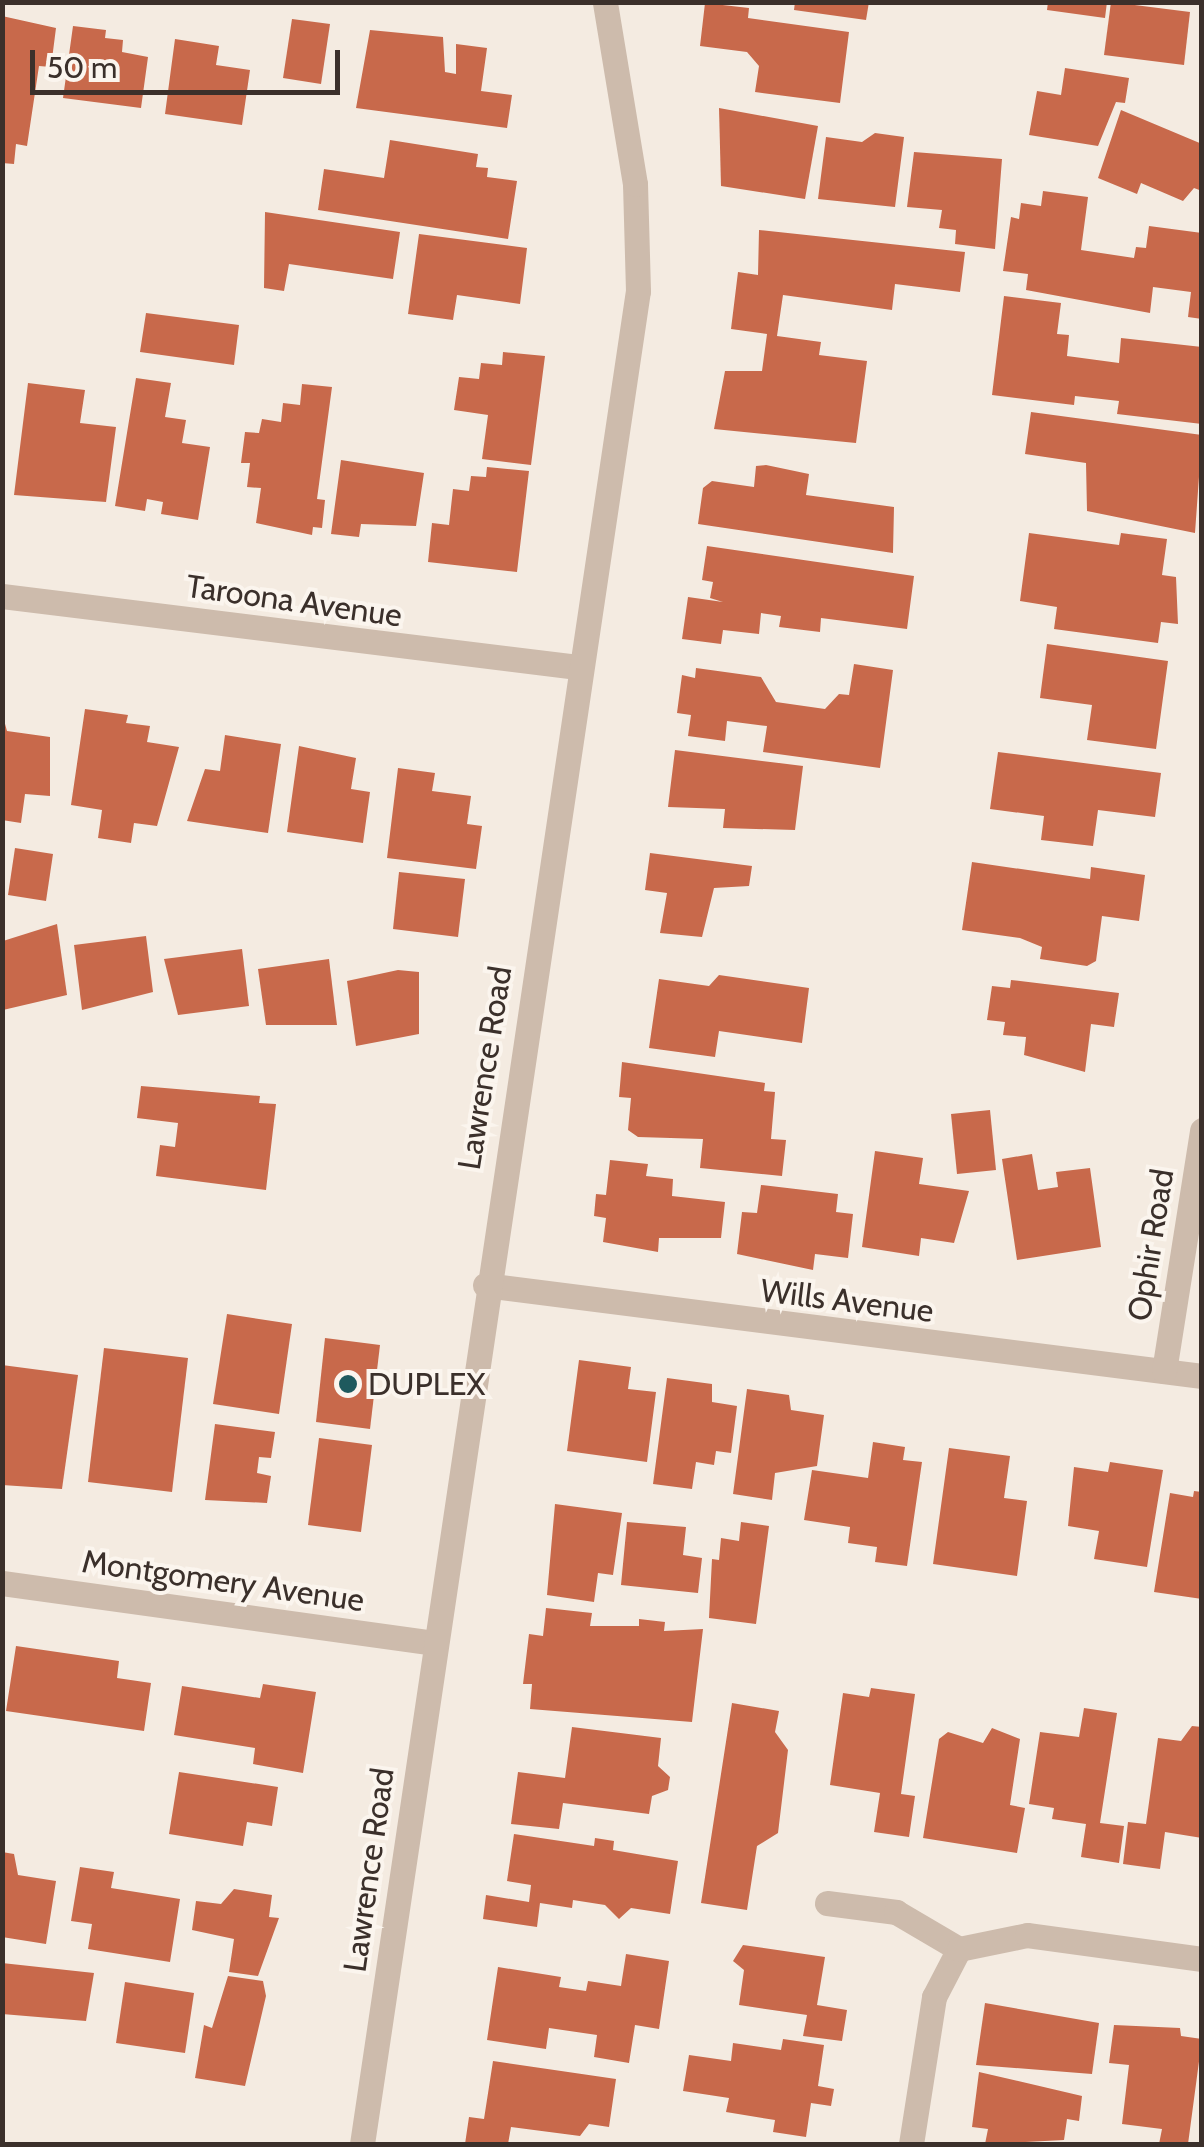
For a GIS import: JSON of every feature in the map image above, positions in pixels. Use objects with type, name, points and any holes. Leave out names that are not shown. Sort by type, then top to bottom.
[{"type":"street","name":"Lawrence Road","points":[[362,2144],[578,666],[638,291],[634,184],[605,2]]},
{"type":"street","name":"Taroona Avenue","points":[[2,596],[578,666]]},
{"type":"street","name":"Ophir Road","points":[[1164,1371],[1202,1130]]},
{"type":"street","name":"Wills Avenue","points":[[486,1285],[1202,1376]]},
{"type":"street","name":"Montgomery Avenue","points":[[2,1583],[434,1643]]},
{"type":"street","points":[[828,1904],[896,1912],[959,1949],[1027,1935],[1202,1959]]},
{"type":"street","points":[[910,2144],[934,1997],[959,1949]]},
{"type":"building","points":[[795,2],[869,2],[866,20],[794,10]]},
{"type":"building","points":[[1048,2],[1107,2],[1105,18],[1047,10]]},
{"type":"building","points":[[1111,2],[1190,12],[1184,65],[1104,55]]},
{"type":"building","points":[[705,3],[749,8],[748,18],[849,32],[840,103],[755,92],[759,66],[747,52],[700,46]]},
{"type":"building","points":[[2,16],[56,28],[51,67],[39,66],[27,146],[16,144],[14,164],[2,163]]},
{"type":"building","points":[[292,19],[330,24],[321,84],[283,78]]},
{"type":"building","points":[[73,26],[106,30],[105,38],[123,40],[122,52],[148,57],[141,108],[63,98]]},
{"type":"building","points":[[370,30],[443,37],[445,72],[456,74],[456,44],[487,48],[481,91],[512,95],[507,128],[356,108]]},
{"type":"building","points":[[175,39],[219,46],[216,65],[250,70],[242,125],[165,114]]},
{"type":"building","points":[[1065,68],[1129,78],[1125,103],[1116,102],[1098,146],[1029,135],[1037,91],[1061,95]]},
{"type":"building","points":[[719,108],[818,126],[805,199],[721,186]]},
{"type":"building","points":[[1121,110],[1202,144],[1202,191],[1194,188],[1183,201],[1141,183],[1137,194],[1098,178]]},
{"type":"building","points":[[875,133],[904,137],[895,207],[818,199],[826,137],[862,142]]},
{"type":"building","points":[[390,140],[478,154],[476,167],[488,168],[487,177],[517,181],[508,239],[318,210],[324,169],[384,178]]},
{"type":"building","points":[[914,152],[1002,159],[995,249],[955,244],[956,230],[939,228],[942,210],[907,207]]},
{"type":"building","points":[[1043,191],[1088,197],[1081,250],[1134,258],[1136,247],[1146,248],[1149,226],[1202,233],[1202,319],[1188,317],[1191,292],[1153,287],[1150,313],[1026,290],[1028,274],[1003,271],[1011,217],[1019,219],[1021,203],[1041,206]]},
{"type":"building","points":[[265,212],[400,232],[393,279],[289,264],[284,291],[264,288]]},
{"type":"building","points":[[759,230],[965,252],[960,292],[895,284],[892,310],[783,295],[777,336],[821,342],[819,355],[867,361],[856,443],[714,429],[725,371],[762,371],[767,334],[731,329],[738,272],[758,275]]},
{"type":"building","points":[[419,234],[527,248],[520,304],[457,295],[453,320],[408,314]]},
{"type":"building","points":[[1004,296],[1061,303],[1057,334],[1069,335],[1067,356],[1119,363],[1121,338],[1202,347],[1202,424],[1117,414],[1119,401],[1075,396],[1074,405],[992,395]]},
{"type":"building","points":[[146,313],[239,325],[234,365],[140,352]]},
{"type":"building","points":[[503,352],[545,356],[531,465],[482,459],[488,415],[454,410],[459,377],[479,379],[481,363],[502,365]]},
{"type":"building","points":[[136,378],[171,383],[165,417],[186,420],[182,443],[210,447],[198,520],[161,514],[163,502],[147,499],[145,511],[115,506]]},
{"type":"building","points":[[28,383],[85,390],[80,423],[116,427],[106,502],[14,495]]},
{"type":"building","points":[[302,384],[332,387],[317,499],[325,500],[322,528],[313,527],[312,535],[256,523],[261,488],[247,487],[250,463],[241,463],[245,432],[259,433],[262,419],[281,422],[283,403],[300,405]]},
{"type":"building","points":[[1031,412],[1202,435],[1195,533],[1087,511],[1086,463],[1025,454]]},
{"type":"building","points":[[341,460],[424,473],[416,526],[361,524],[359,537],[331,534]]},
{"type":"building","points":[[756,466],[809,474],[806,495],[894,507],[893,553],[698,524],[703,488],[712,481],[754,487]]},
{"type":"building","points":[[487,467],[529,471],[517,572],[428,562],[432,523],[449,525],[453,489],[469,491],[471,476],[486,477]]},
{"type":"building","points":[[1029,533],[1119,545],[1121,533],[1167,539],[1162,575],[1176,577],[1178,624],[1161,622],[1158,643],[1054,629],[1057,607],[1020,601]]},
{"type":"building","points":[[707,546],[914,576],[907,629],[821,618],[820,632],[779,627],[781,616],[761,613],[759,634],[723,630],[721,644],[682,639],[688,597],[723,602],[710,598],[713,582],[702,580]]},
{"type":"building","points":[[1047,644],[1168,661],[1156,749],[1087,740],[1092,705],[1040,698]]},
{"type":"building","points":[[854,664],[893,670],[880,768],[763,752],[767,726],[727,721],[725,741],[688,736],[691,715],[677,713],[682,675],[695,678],[696,668],[761,677],[776,702],[825,709],[839,694],[849,695]]},
{"type":"building","points":[[85,709],[128,715],[126,723],[150,726],[147,742],[179,747],[157,826],[134,823],[131,843],[98,838],[102,810],[71,805]]},
{"type":"building","points":[[2,713],[7,731],[50,737],[50,796],[25,794],[21,823],[2,820]]},
{"type":"building","points":[[225,735],[281,744],[268,833],[187,821],[205,769],[220,771]]},
{"type":"building","points":[[299,746],[356,758],[351,789],[370,792],[363,843],[287,832]]},
{"type":"building","points":[[675,750],[803,766],[795,830],[723,828],[725,809],[668,807]]},
{"type":"building","points":[[998,752],[1161,773],[1155,817],[1098,810],[1093,846],[1041,840],[1044,816],[990,809]]},
{"type":"building","points":[[398,768],[435,773],[432,791],[471,796],[467,824],[482,826],[476,869],[387,858]]},
{"type":"building","points":[[15,848],[53,854],[46,901],[8,895]]},
{"type":"building","points":[[650,853],[752,866],[749,886],[714,888],[702,937],[660,933],[667,893],[645,890]]},
{"type":"building","points":[[972,862],[1090,879],[1091,867],[1145,875],[1139,921],[1102,916],[1096,961],[1087,966],[1040,959],[1042,947],[1020,938],[962,930]]},
{"type":"building","points":[[399,872],[465,879],[458,937],[393,929]]},
{"type":"building","points":[[57,924],[67,995],[3,1010],[3,941]]},
{"type":"building","points":[[146,936],[153,992],[82,1010],[74,945]]},
{"type":"building","points":[[242,949],[249,1006],[178,1015],[164,959]]},
{"type":"building","points":[[329,959],[337,1025],[266,1025],[258,969]]},
{"type":"building","points":[[398,970],[419,972],[419,1034],[356,1046],[347,981]]},
{"type":"building","points":[[719,975],[809,988],[802,1043],[719,1031],[715,1057],[649,1048],[659,979],[709,986]]},
{"type":"building","points":[[1011,980],[1119,993],[1114,1027],[1091,1024],[1085,1072],[1024,1055],[1026,1037],[1003,1035],[1005,1022],[987,1020],[992,986],[1010,988]]},
{"type":"building","points":[[622,1062],[765,1083],[764,1091],[775,1092],[771,1139],[786,1140],[782,1176],[700,1168],[703,1139],[638,1137],[628,1130],[631,1098],[619,1097]]},
{"type":"building","points":[[141,1086],[260,1096],[259,1103],[276,1104],[266,1190],[156,1176],[160,1145],[175,1147],[178,1123],[137,1118]]},
{"type":"building","points":[[990,1110],[996,1170],[957,1174],[951,1114]]},
{"type":"building","points":[[875,1151],[923,1158],[919,1184],[969,1191],[954,1243],[921,1238],[919,1256],[862,1247]]},
{"type":"building","points":[[1032,1154],[1038,1190],[1058,1187],[1056,1172],[1090,1168],[1101,1247],[1017,1260],[1002,1159]]},
{"type":"building","points":[[610,1160],[648,1164],[646,1176],[673,1179],[672,1196],[725,1202],[721,1238],[659,1238],[658,1252],[603,1242],[606,1218],[594,1216],[596,1194],[606,1195]]},
{"type":"building","points":[[761,1185],[838,1194],[836,1212],[853,1214],[848,1258],[815,1254],[813,1270],[737,1254],[742,1212],[757,1213]]},
{"type":"building","points":[[227,1314],[292,1324],[279,1414],[213,1404]]},
{"type":"building","name":"DUPLEX","points":[[325,1338],[380,1345],[370,1429],[316,1422]]},
{"type":"building","points":[[104,1348],[188,1358],[172,1492],[88,1482]]},
{"type":"building","points":[[579,1360],[631,1367],[628,1389],[656,1392],[647,1462],[567,1451]]},
{"type":"building","points":[[2,1365],[78,1375],[62,1489],[2,1485]]},
{"type":"building","points":[[667,1378],[712,1384],[712,1402],[737,1406],[731,1453],[716,1451],[714,1465],[696,1462],[692,1489],[653,1484]]},
{"type":"building","points":[[747,1389],[789,1395],[791,1410],[824,1415],[817,1466],[775,1473],[772,1500],[733,1494]]},
{"type":"building","points":[[215,1424],[275,1432],[271,1458],[259,1457],[257,1473],[271,1476],[267,1503],[205,1500]]},
{"type":"building","name":"DUPLEX","points":[[319,1438],[372,1445],[361,1532],[308,1525]]},
{"type":"building","points":[[873,1442],[905,1447],[903,1460],[922,1462],[907,1566],[875,1562],[877,1547],[848,1543],[850,1527],[804,1520],[812,1470],[868,1478]]},
{"type":"building","points":[[949,1448],[1010,1456],[1004,1498],[1027,1501],[1017,1576],[933,1564]]},
{"type":"building","points":[[1110,1462],[1163,1470],[1147,1567],[1094,1559],[1099,1531],[1068,1526],[1074,1467],[1108,1472]]},
{"type":"building","points":[[1194,1491],[1202,1492],[1202,1599],[1154,1592],[1170,1493],[1193,1497]]},
{"type":"building","points":[[555,1504],[622,1513],[613,1575],[598,1573],[594,1602],[547,1595]]},
{"type":"building","points":[[627,1522],[686,1527],[683,1555],[702,1558],[698,1593],[621,1585]]},
{"type":"building","points":[[741,1522],[769,1526],[756,1624],[709,1618],[712,1559],[719,1560],[721,1538],[739,1541]]},
{"type":"building","points":[[546,1608],[592,1613],[590,1626],[639,1626],[639,1619],[665,1622],[664,1631],[703,1629],[692,1722],[530,1709],[532,1684],[523,1684],[529,1634],[543,1636]]},
{"type":"building","points":[[16,1646],[119,1661],[117,1678],[151,1683],[144,1731],[6,1711]]},
{"type":"building","points":[[263,1684],[316,1692],[303,1773],[253,1764],[255,1748],[174,1735],[182,1686],[260,1698]]},
{"type":"building","points":[[871,1688],[915,1694],[901,1794],[915,1796],[909,1837],[874,1832],[880,1793],[830,1785],[843,1693],[869,1697]]},
{"type":"building","points":[[732,1703],[779,1711],[775,1732],[788,1750],[778,1833],[757,1846],[747,1910],[701,1903]]},
{"type":"building","points":[[1084,1708],[1117,1713],[1100,1823],[1124,1826],[1119,1863],[1081,1857],[1086,1824],[1052,1819],[1054,1808],[1029,1804],[1040,1732],[1079,1737]]},
{"type":"building","points":[[1192,1726],[1202,1727],[1202,1838],[1165,1832],[1160,1869],[1123,1864],[1128,1822],[1146,1824],[1158,1738],[1181,1741]]},
{"type":"building","points":[[572,1727],[661,1738],[658,1766],[670,1777],[668,1790],[652,1796],[649,1814],[563,1803],[559,1829],[511,1824],[518,1772],[565,1778]]},
{"type":"building","points":[[992,1728],[1020,1739],[1010,1805],[1025,1808],[1017,1853],[923,1838],[939,1739],[948,1732],[983,1743]]},
{"type":"building","points":[[179,1772],[278,1787],[272,1826],[247,1822],[243,1846],[169,1834]]},
{"type":"building","points":[[514,1834],[594,1846],[595,1838],[614,1841],[613,1850],[678,1861],[670,1914],[631,1908],[619,1919],[605,1905],[573,1900],[572,1908],[540,1903],[537,1927],[483,1919],[486,1895],[529,1902],[531,1885],[507,1881]]},
{"type":"building","points":[[2,1852],[14,1854],[18,1875],[56,1881],[46,1944],[2,1937]]},
{"type":"building","points":[[80,1867],[114,1872],[111,1888],[180,1899],[170,1962],[88,1949],[92,1924],[71,1921]]},
{"type":"building","points":[[234,1889],[272,1895],[269,1917],[279,1918],[258,1976],[229,1972],[234,1939],[192,1930],[196,1901],[221,1904]]},
{"type":"building","points":[[743,1945],[825,1957],[817,2005],[847,2010],[842,2041],[803,2036],[807,2015],[739,2005],[744,1970],[733,1961]]},
{"type":"building","points":[[626,1954],[669,1961],[659,2029],[635,2025],[629,2063],[594,2057],[597,2035],[549,2028],[546,2049],[487,2040],[498,1967],[561,1977],[559,1987],[586,1991],[588,1981],[621,1986]]},
{"type":"building","points":[[2,1963],[94,1973],[86,2021],[2,2014]]},
{"type":"building","points":[[228,1976],[263,1981],[266,1996],[245,2086],[195,2078],[204,2025],[212,2028]]},
{"type":"building","points":[[125,1982],[194,1993],[185,2053],[116,2043]]},
{"type":"building","points":[[985,2003],[1099,2023],[1092,2074],[976,2065]]},
{"type":"building","points":[[1114,2025],[1180,2028],[1181,2036],[1202,2039],[1188,2144],[1159,2144],[1162,2129],[1122,2124],[1129,2065],[1109,2063]]},
{"type":"building","points":[[783,2039],[824,2045],[818,2086],[834,2089],[831,2106],[811,2103],[806,2137],[773,2132],[775,2120],[726,2112],[729,2098],[683,2091],[689,2055],[731,2061],[733,2043],[781,2050]]},
{"type":"building","points":[[493,2061],[616,2079],[609,2127],[589,2124],[580,2136],[511,2127],[508,2144],[465,2144],[469,2117],[484,2119]]},
{"type":"building","points":[[979,2072],[1082,2096],[1079,2121],[1067,2119],[1064,2140],[985,2144],[988,2129],[972,2127]]},
{"type":"place","name":"DUPLEX","points":[[348,1384]]}]
